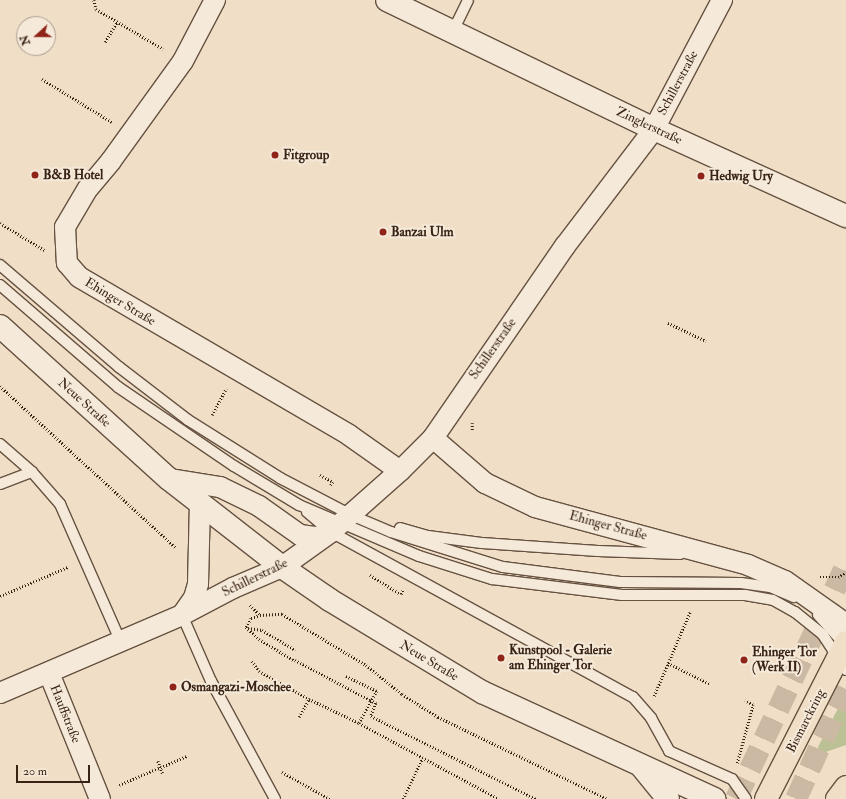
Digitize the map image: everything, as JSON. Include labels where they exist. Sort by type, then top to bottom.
[{"type":"main road","name":"Zinglerstraße","points":[[386,0],[654,129],[844,211]]},
{"type":"main road","name":"Neue Straße","points":[[0,326],[169,479],[282,567],[330,600],[482,692],[715,799]]},
{"type":"main road","name":"Bismarckring","points":[[766,799],[845,647]]},
{"type":"main road","points":[[639,763],[668,799]]},
{"type":"main road","points":[[837,799],[846,787]]},
{"type":"street","points":[[68,263],[65,227],[88,188],[131,134],[183,61],[215,0]]},
{"type":"street","name":"Schillerstraße","points":[[0,693],[182,615],[282,567],[341,524],[400,471],[433,438],[562,251],[654,129],[722,0]]},
{"type":"street","name":"Ehinger Straße","points":[[68,263],[84,281],[349,435],[400,471]]},
{"type":"street","name":"Ehinger Straße","points":[[433,438],[485,483],[535,507],[714,554],[754,567],[785,581],[845,647]]},
{"type":"street","points":[[169,479],[220,486],[259,506],[300,535],[317,537],[341,524]]},
{"type":"street","points":[[182,615],[194,598],[198,584],[200,504]]},
{"type":"street","name":"Hauffstraße","points":[[49,673],[99,797]]},
{"type":"lane","points":[[453,31],[468,0]]},
{"type":"lane","points":[[0,265],[118,367],[188,420],[280,478],[341,524],[632,697],[647,713],[669,751],[732,779],[746,799]]},
{"type":"lane","points":[[0,285],[118,387],[234,466],[299,506],[341,524],[419,556],[492,579],[622,595],[745,595],[773,600],[795,612],[823,635],[845,647]]},
{"type":"lane","points":[[0,444],[32,472],[60,504],[121,642]]},
{"type":"lane","points":[[0,484],[32,472]]},
{"type":"lane","points":[[341,524],[482,543],[598,551],[714,554]]},
{"type":"lane","points":[[341,524],[391,532],[491,565],[620,582],[741,583],[778,589],[802,598]]},
{"type":"lane","points":[[778,589],[802,598]]},
{"type":"lane","points":[[182,615],[211,681],[275,799]]},
{"type":"path","points":[[94,0],[96,9],[183,61]]},
{"type":"path","points":[[106,42],[118,22]]},
{"type":"path","points":[[42,79],[131,134]]},
{"type":"path","points":[[0,223],[68,263]]},
{"type":"path","points":[[668,323],[706,341]]},
{"type":"path","points":[[0,386],[168,544],[179,551]]},
{"type":"path","points":[[211,416],[221,398]]},
{"type":"path","points":[[0,596],[84,560]]},
{"type":"path","points":[[368,575],[392,590]]},
{"type":"path","points":[[647,713],[696,596]]},
{"type":"path","points":[[246,627],[251,618],[260,614],[282,614],[366,665],[402,694],[438,717],[608,799]]},
{"type":"path","points":[[246,627],[262,630],[295,650]]},
{"type":"path","points":[[246,627],[258,639],[298,663],[295,660],[376,703],[371,716],[536,799]]},
{"type":"path","points":[[252,662],[259,672],[309,699],[359,723],[422,759],[499,799]]},
{"type":"path","points":[[668,663],[710,684]]},
{"type":"path","points":[[346,676],[376,691],[359,723]]},
{"type":"path","points":[[299,717],[309,699]]},
{"type":"path","points":[[732,779],[753,705],[745,701]]},
{"type":"path","points":[[99,797],[187,756]]},
{"type":"path","points":[[253,759],[330,799]]},
{"type":"path","points":[[403,799],[422,759]]},
{"type":"path","points":[[158,761],[163,774]]},
{"type":"green space","points":[[846,693],[846,745],[820,754],[818,747]]},
{"type":"tunnel","points":[[736,799],[846,565]]},
{"type":"tunnel","points":[[796,799],[846,689]]},
{"type":"place","name":"Fitgroup","points":[[275,155]]},
{"type":"place","name":"B&B Hotel","points":[[35,175]]},
{"type":"place","name":"Hedwig Ury","points":[[701,176]]},
{"type":"place","name":"Banzai Ulm","points":[[383,232]]},
{"type":"place","name":"Kunstpool - Galerie am Ehinger Tor","points":[[501,658]]},
{"type":"place","name":"Ehinger Tor (Werk II)","points":[[744,660]]},
{"type":"place","name":"Osmangazi-Moschee","points":[[173,687]]}]
